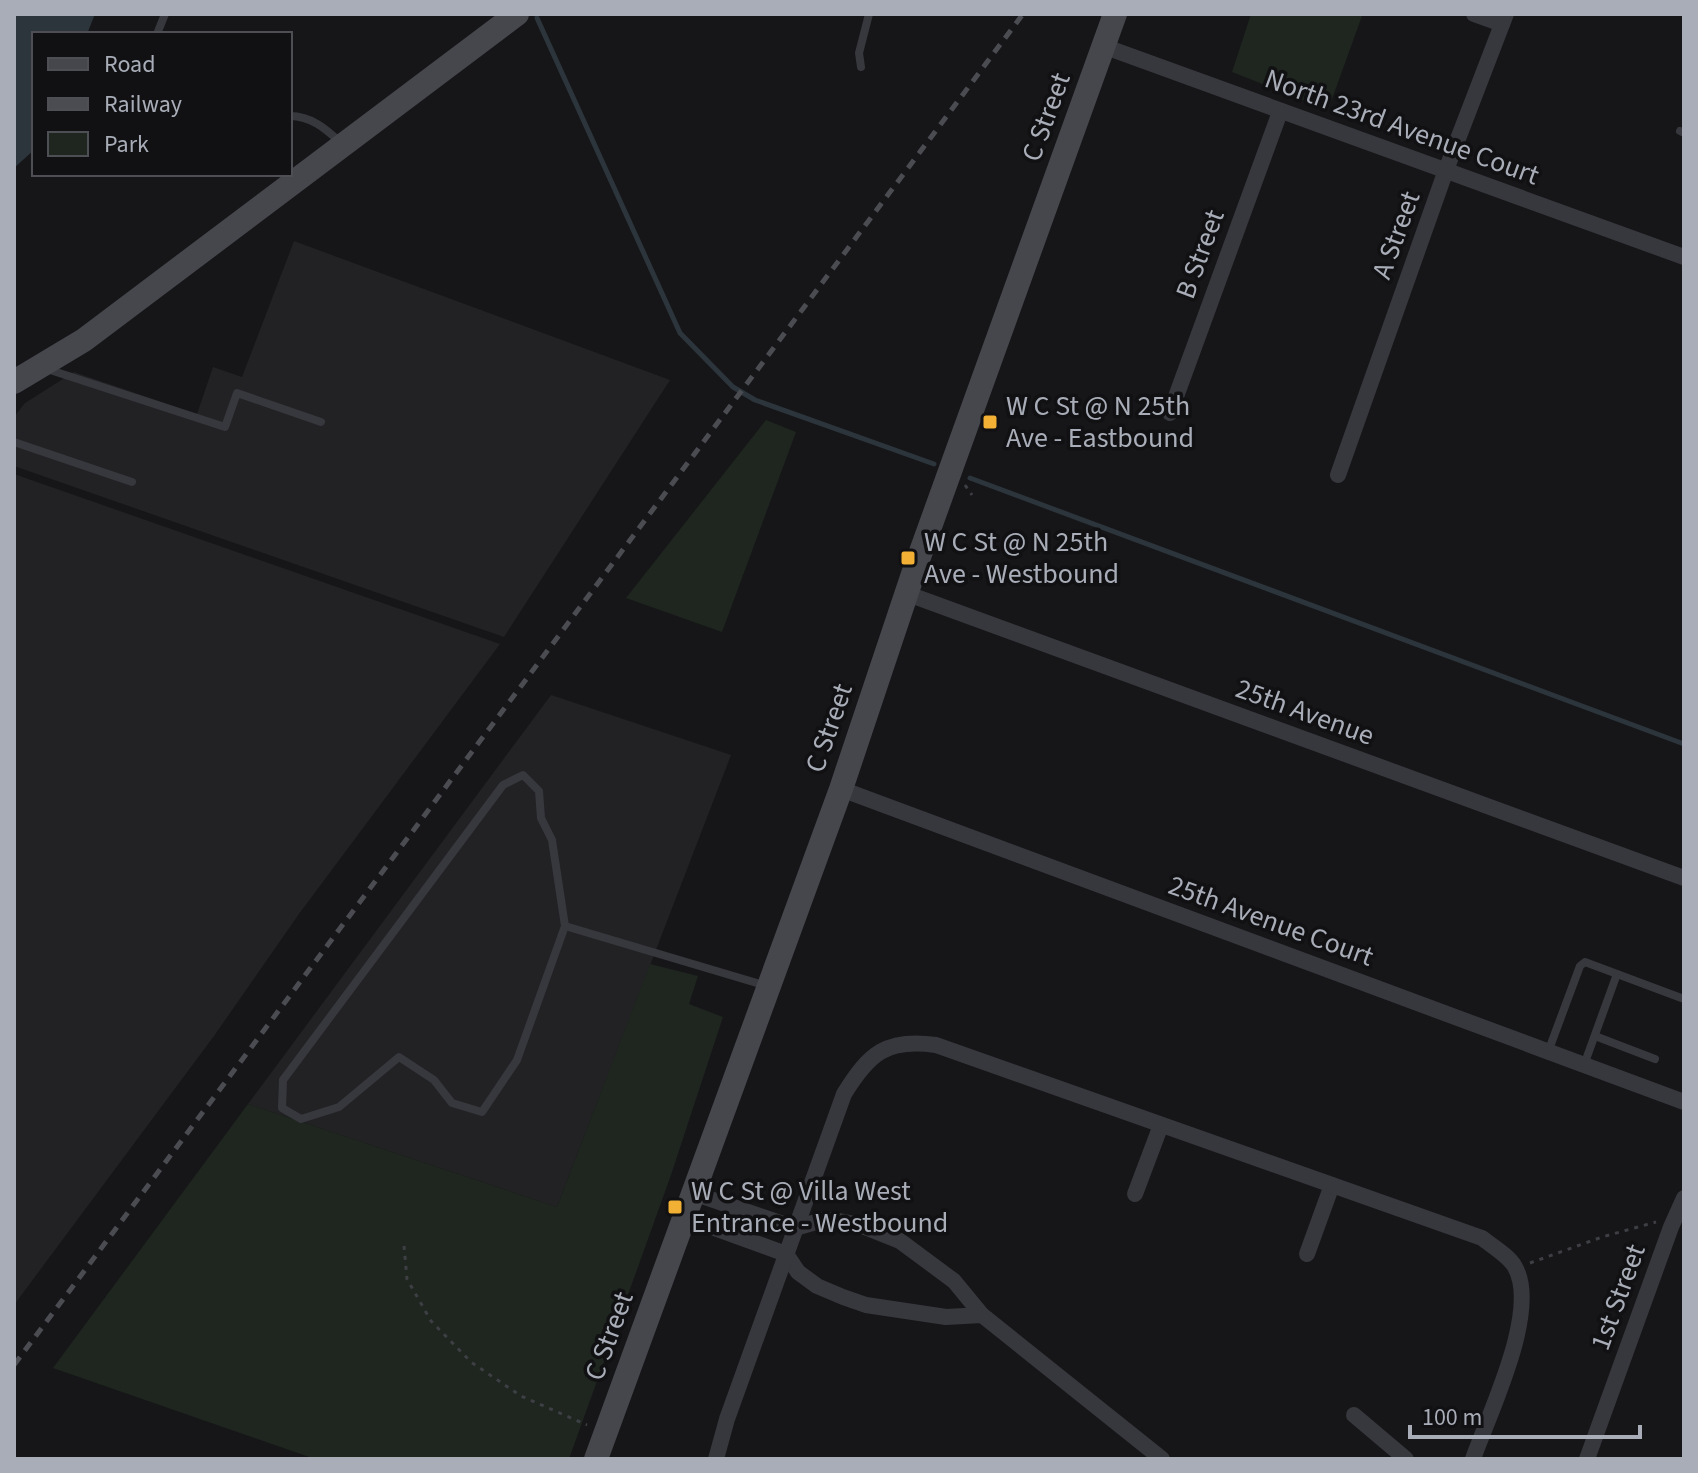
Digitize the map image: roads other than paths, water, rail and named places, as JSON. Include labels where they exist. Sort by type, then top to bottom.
[{"type":"street","points":[[22,374],[84,340],[517,14]]},
{"type":"street","name":"C Street","points":[[596,1459],[841,789],[1115,14]]},
{"type":"street","points":[[1474,14],[1504,19]]},
{"type":"street","name":"A Street","points":[[1338,475],[1446,170],[1504,19]]},
{"type":"street","name":"North 23rd Avenue Court","points":[[1103,46],[1684,257]]},
{"type":"street","name":"B Street","points":[[1170,413],[1280,112]]},
{"type":"street","name":"25th Avenue","points":[[908,594],[1684,878]]},
{"type":"street","name":"25th Avenue Court","points":[[841,789],[1684,1102]]},
{"type":"street","points":[[716,1459],[727,1419],[844,1094],[872,1057],[895,1044],[915,1042],[936,1045],[1482,1238],[1516,1269],[1522,1286],[1523,1315],[1473,1459]]},
{"type":"street","points":[[1135,1194],[1161,1125]]},
{"type":"street","points":[[1307,1254],[1332,1185]]},
{"type":"street","points":[[693,1193],[795,1228],[834,1220],[860,1225],[900,1241],[954,1281],[982,1315],[1162,1459]]},
{"type":"street","name":"1st Street","points":[[1587,1459],[1684,1198]]},
{"type":"street","points":[[684,1217],[786,1254],[798,1272],[817,1286],[866,1305],[946,1317],[982,1315]]},
{"type":"street","points":[[1354,1415],[1406,1459]]},
{"type":"lane","points":[[861,67],[859,53],[869,14]]},
{"type":"lane","points":[[292,117],[322,125],[344,145]]},
{"type":"lane","points":[[22,374],[225,427],[237,393],[321,422]]},
{"type":"lane","points":[[14,442],[132,482]]},
{"type":"lane","points":[[523,775],[539,791],[541,818],[552,840],[565,926],[517,1060],[482,1112],[452,1103],[434,1080],[399,1057],[339,1107],[301,1119],[282,1108],[283,1080],[318,1030],[503,785],[523,775]]},
{"type":"lane","points":[[565,926],[767,986]]},
{"type":"lane","points":[[1548,1052],[1580,966],[1585,962],[1684,999]]},
{"type":"lane","points":[[1584,1065],[1617,974]]},
{"type":"lane","points":[[1595,1036],[1655,1059]]},
{"type":"waterway","points":[[537,18],[680,333],[733,387],[755,400],[934,464]]},
{"type":"waterway","points":[[970,478],[1684,744]]},
{"type":"railway","points":[[14,1365],[1023,14]]},
{"type":"place","name":"W C St @ N 25th Ave - Eastbound","points":[[990,422]]},
{"type":"place","name":"W C St @ N 25th Ave - Westbound","points":[[908,558]]},
{"type":"place","name":"W C St @ Villa West Entrance - Westbound","points":[[675,1207]]}]
